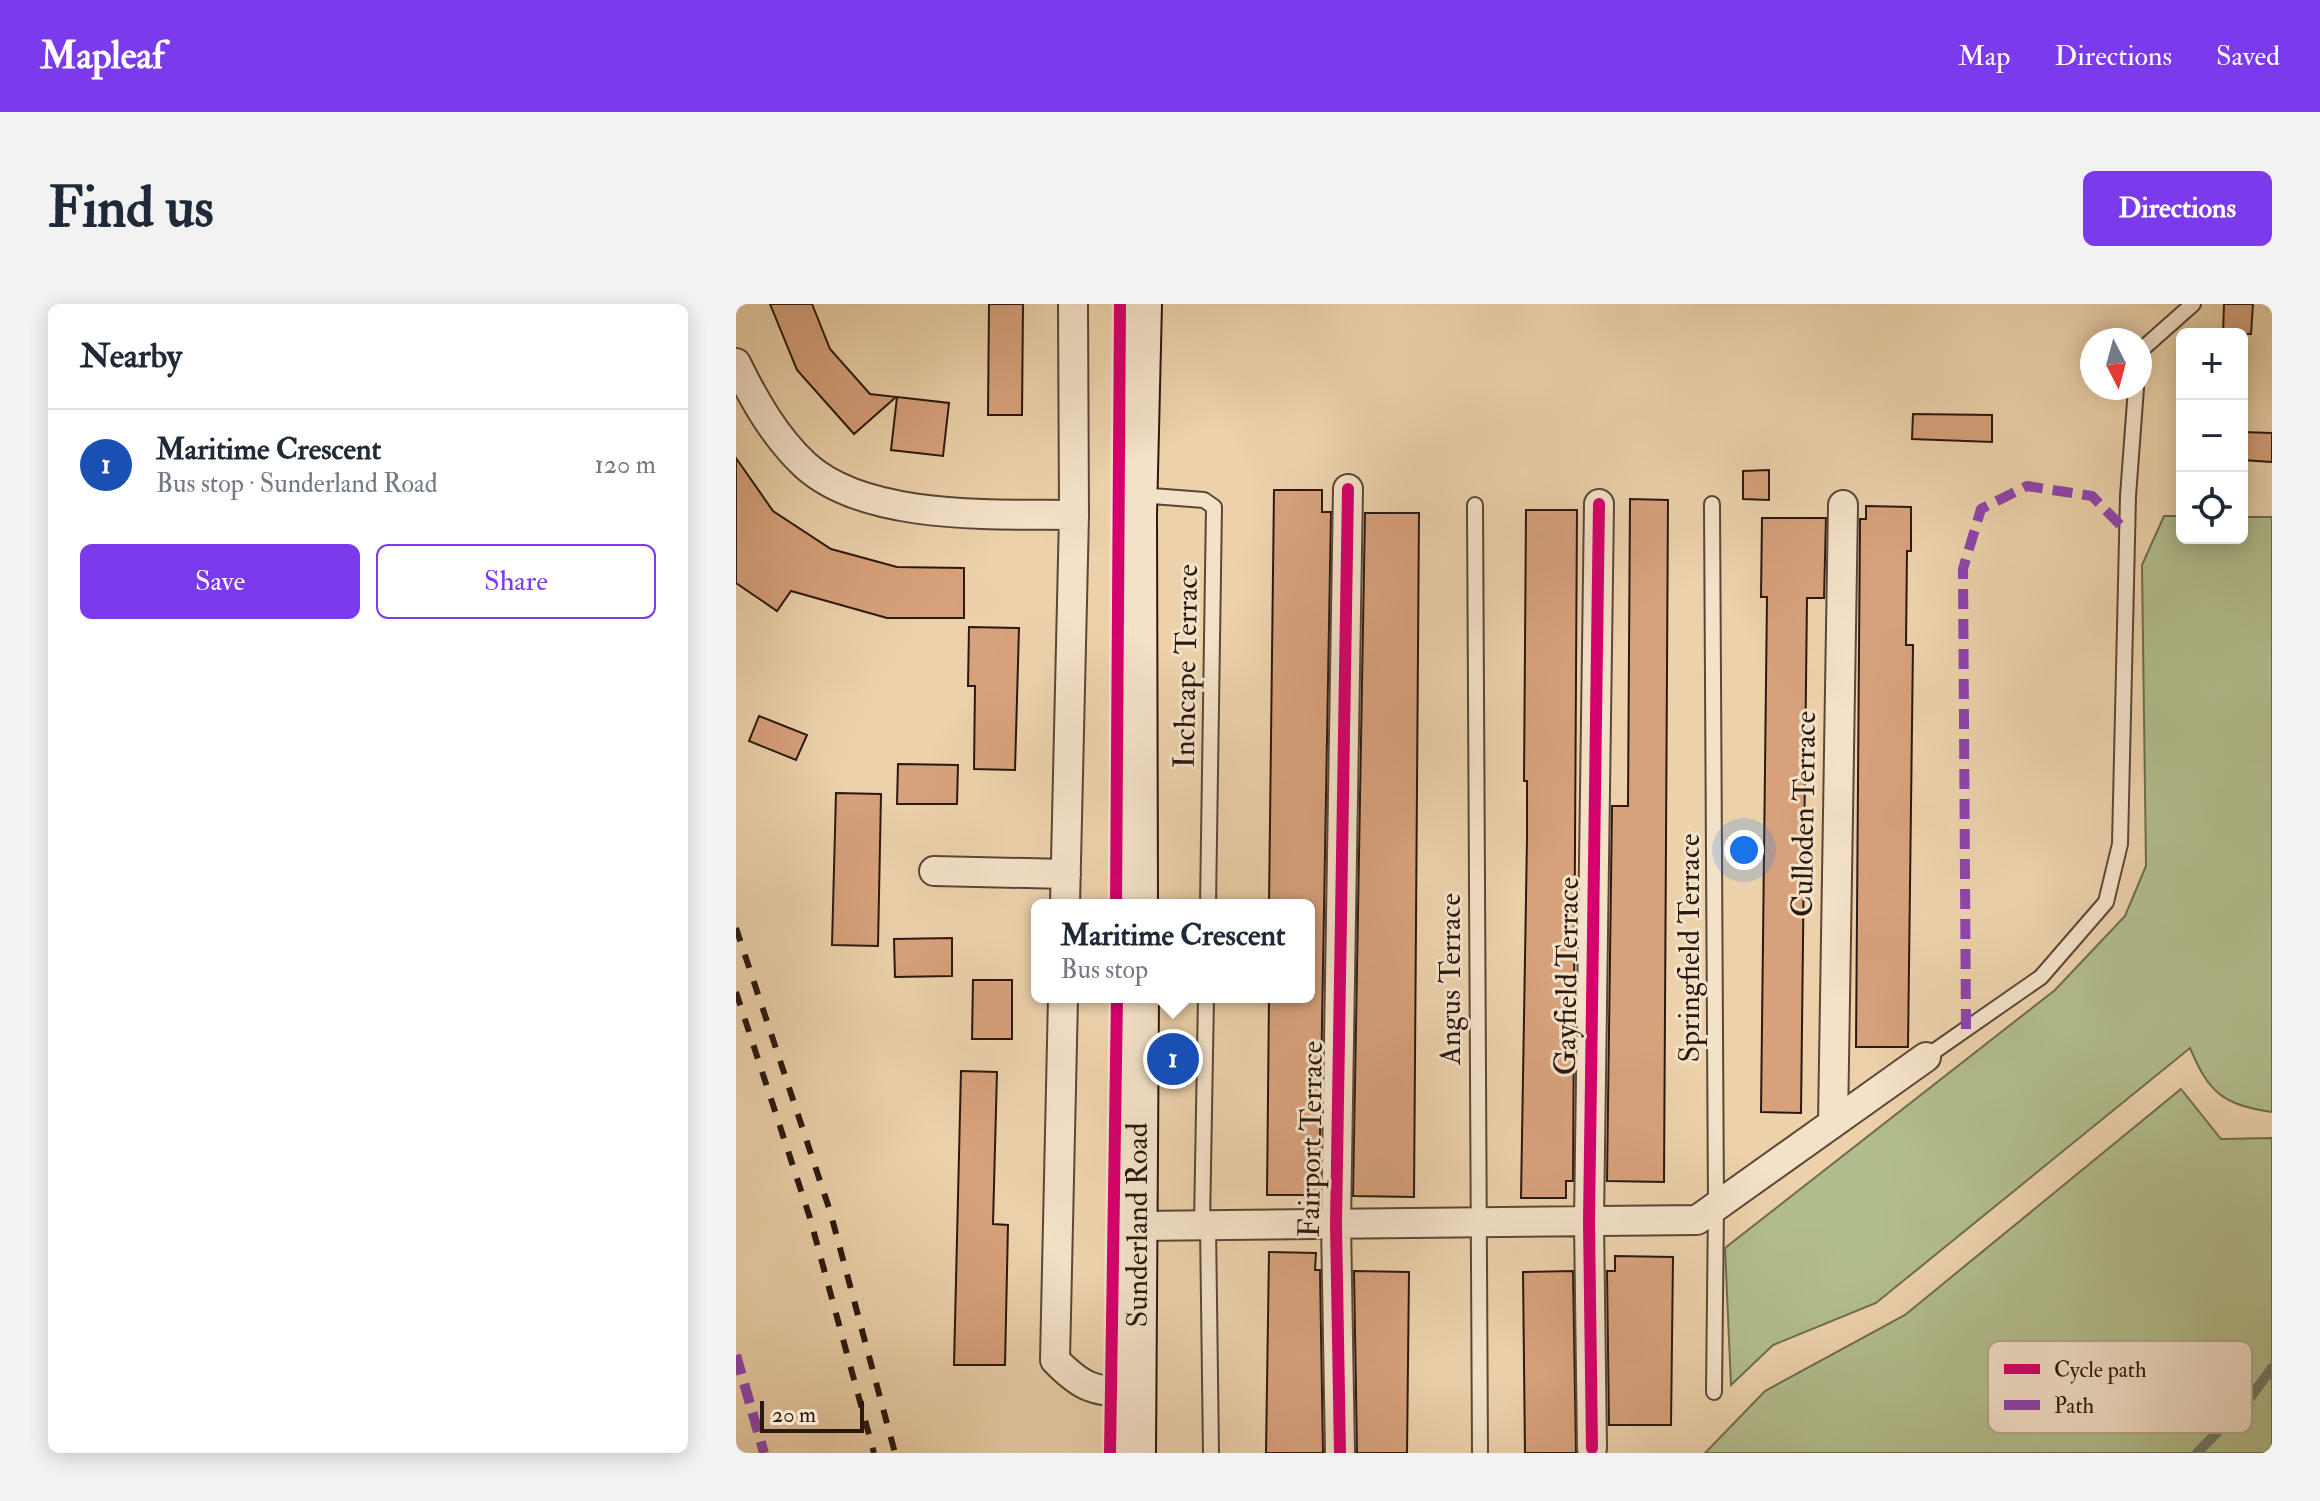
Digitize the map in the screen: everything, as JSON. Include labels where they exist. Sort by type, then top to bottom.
[{"type":"main road","points":[[1137,899],[1137,495],[1141,304]]},
{"type":"main road","name":"Sunderland Road","points":[[1135,1453],[1138,1003]]},
{"type":"street","points":[[1065,899],[1074,515],[1073,304]]},
{"type":"street","points":[[736,363],[758,408],[806,466],[854,494],[919,508],[1074,515]]},
{"type":"street","name":"Fairport Terrace","points":[[1340,1453],[1336,1224],[1348,489]]},
{"type":"street","name":"Gayfield Terrace","points":[[1592,1448],[1589,1221],[1599,504]]},
{"type":"street","name":"Culloden Terrace","points":[[1833,1123],[1843,505]]},
{"type":"street","points":[[934,871],[1066,874]]},
{"type":"street","points":[[1063,1003],[1055,1360],[1076,1382],[1091,1390],[1136,1394]]},
{"type":"street","points":[[1138,1226],[1697,1220],[1926,1057]]},
{"type":"lane","points":[[2152,340],[2193,304]]},
{"type":"lane","points":[[1926,1057],[2041,977],[2106,902],[2120,844],[2128,496],[2135,400]]},
{"type":"lane","name":"Inchcape Terrace","points":[[1137,495],[1204,500],[1214,507],[1208,899]]},
{"type":"lane","name":"Springfield Terrace","points":[[1712,504],[1716,1206],[1714,1392]]},
{"type":"lane","name":"Angus Terrace","points":[[1475,505],[1480,1453]]},
{"type":"lane","points":[[1206,1003],[1205,1225],[1211,1453]]},
{"type":"green space","points":[[2164,516],[2176,516],[2176,544],[2248,544],[2248,517],[2272,517],[2272,1112],[2241,1105],[2220,1094],[2204,1076],[2190,1048],[1876,1303],[1773,1345],[1731,1385],[1725,1248],[2055,990],[2125,916],[2146,866],[2142,565]]},
{"type":"green space","points":[[2181,1089],[2221,1139],[2272,1138],[2272,1453],[1705,1453],[1765,1391],[1905,1315]]},
{"type":"building","points":[[770,304],[812,304],[830,349],[870,394],[896,397],[854,434],[797,370]]},
{"type":"building","points":[[989,304],[1023,304],[1022,415],[988,415]]},
{"type":"building","points":[[2224,304],[2253,304],[2251,334],[2248,334],[2248,328],[2223,328]]},
{"type":"building","points":[[897,397],[949,403],[943,456],[891,450]]},
{"type":"building","points":[[1913,414],[1992,415],[1992,442],[1912,439]]},
{"type":"building","points":[[2248,432],[2272,433],[2272,462],[2248,460]]},
{"type":"building","points":[[736,458],[773,511],[831,549],[897,567],[964,568],[964,618],[887,618],[791,591],[777,611],[736,583]]},
{"type":"building","points":[[1769,470],[1769,500],[1743,499],[1743,471]]},
{"type":"building","points":[[1274,490],[1322,490],[1322,512],[1331,512],[1319,1195],[1267,1195],[1269,1003],[1315,1003],[1315,899],[1269,899]]},
{"type":"building","points":[[1630,499],[1668,500],[1664,1182],[1607,1181],[1612,806],[1628,806]]},
{"type":"building","points":[[1866,506],[1911,507],[1911,551],[1907,551],[1906,645],[1913,645],[1908,1047],[1856,1047],[1860,519],[1866,519]]},
{"type":"building","points":[[1526,510],[1577,510],[1573,1181],[1566,1181],[1566,1198],[1521,1198],[1527,838],[1527,781],[1524,781]]},
{"type":"building","points":[[1365,513],[1419,513],[1414,1197],[1353,1196]]},
{"type":"building","points":[[1762,518],[1826,518],[1824,598],[1807,598],[1801,1113],[1761,1112],[1767,597],[1761,597]]},
{"type":"building","points":[[969,627],[1019,628],[1015,770],[974,769],[975,686],[968,686]]},
{"type":"building","points":[[759,716],[807,735],[796,760],[749,741]]},
{"type":"building","points":[[898,764],[958,765],[957,804],[897,804]]},
{"type":"building","points":[[836,793],[881,794],[878,946],[832,945]]},
{"type":"building","points":[[952,938],[952,976],[895,977],[894,939]]},
{"type":"building","points":[[973,980],[1012,980],[1012,1039],[972,1039]]},
{"type":"building","points":[[961,1071],[997,1072],[993,1224],[1008,1225],[1005,1365],[954,1365]]},
{"type":"building","points":[[1269,1252],[1316,1253],[1315,1270],[1320,1270],[1323,1453],[1266,1453]]},
{"type":"building","points":[[1615,1256],[1673,1257],[1671,1425],[1609,1425],[1607,1271],[1615,1271]]},
{"type":"building","points":[[1354,1271],[1409,1272],[1407,1453],[1357,1453]]},
{"type":"building","points":[[1573,1271],[1576,1453],[1525,1453],[1523,1272]]},
{"type":"waterway","points":[[2252,1395],[2272,1368]]},
{"type":"waterway","points":[[2197,1453],[2217,1433]]},
{"type":"railway","points":[[736,928],[830,1211],[895,1453]]},
{"type":"railway","points":[[736,992],[810,1218],[874,1453]]},
{"type":"marked path","points":[[1966,1029],[1963,569],[1981,509],[2027,486],[2092,496],[2127,532]]},
{"type":"marked path","points":[[736,1355],[764,1453]]},
{"type":"cycle path","points":[[1116,899],[1120,304]]},
{"type":"cycle path","points":[[1340,1453],[1336,1224],[1348,489]]},
{"type":"cycle path","points":[[1592,1448],[1589,1221],[1599,504]]},
{"type":"cycle path","points":[[1110,1453],[1117,1003]]},
{"type":"place","name":"Maritime Crescent","points":[[1173,1059]]}]
